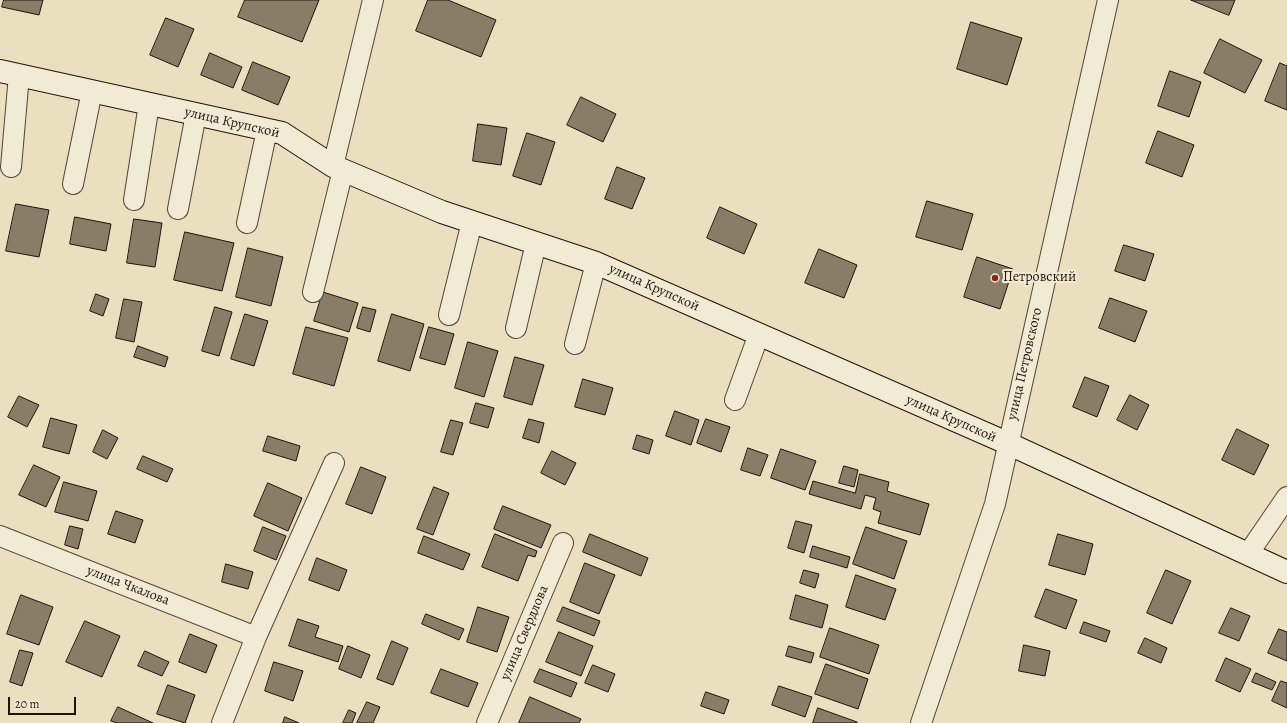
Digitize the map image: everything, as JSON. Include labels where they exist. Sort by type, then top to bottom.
[{"type":"main road","name":"улица Крупской","points":[[10,73],[282,133],[338,168],[442,212],[596,263],[1008,444],[1287,572]]},
{"type":"street","points":[[312,292],[373,0]]},
{"type":"street","name":"улица Петровского","points":[[921,723],[995,504],[1108,0]]},
{"type":"street","points":[[10,73],[11,167]]},
{"type":"street","points":[[73,184],[92,92]]},
{"type":"street","points":[[134,200],[149,104]]},
{"type":"street","points":[[178,209],[196,114]]},
{"type":"street","points":[[247,223],[267,130]]},
{"type":"street","points":[[449,315],[472,222]]},
{"type":"street","points":[[516,328],[536,243]]},
{"type":"street","points":[[575,344],[596,263]]},
{"type":"street","points":[[735,400],[759,334]]},
{"type":"street","points":[[222,723],[256,637],[334,463]]},
{"type":"street","points":[[1248,554],[1287,497]]},
{"type":"street","name":"улица Чкалова","points":[[0,536],[256,637]]},
{"type":"street","name":"улица Свердлова","points":[[487,723],[563,543]]},
{"type":"building","points":[[4,0],[43,0],[39,15],[2,7]]},
{"type":"building","points":[[245,0],[319,0],[302,42],[238,17]]},
{"type":"building","points":[[428,0],[448,0],[496,20],[481,57],[416,31]]},
{"type":"building","points":[[1191,0],[1235,0],[1229,15]]},
{"type":"building","points":[[166,18],[194,29],[178,67],[150,55]]},
{"type":"building","points":[[971,22],[1022,38],[1007,85],[957,69]]},
{"type":"building","points":[[1220,39],[1262,60],[1245,93],[1204,73]]},
{"type":"building","points":[[210,53],[242,67],[233,88],[201,75]]},
{"type":"building","points":[[253,62],[290,77],[278,105],[242,90]]},
{"type":"building","points":[[1280,63],[1287,66],[1287,110],[1265,101]]},
{"type":"building","points":[[1170,71],[1201,82],[1189,117],[1158,106]]},
{"type":"building","points":[[581,97],[616,114],[603,142],[567,125]]},
{"type":"building","points":[[478,124],[507,128],[501,165],[473,161]]},
{"type":"building","points":[[1158,131],[1194,145],[1182,177],[1146,163]]},
{"type":"building","points":[[527,133],[555,142],[541,185],[513,176]]},
{"type":"building","points":[[617,167],[645,178],[632,209],[605,199]]},
{"type":"building","points":[[927,201],[973,214],[962,250],[916,237]]},
{"type":"building","points":[[16,204],[49,210],[39,257],[6,251]]},
{"type":"building","points":[[720,207],[757,224],[744,254],[707,238]]},
{"type":"building","points":[[75,217],[111,224],[106,251],[70,244]]},
{"type":"building","points":[[134,219],[162,223],[155,267],[127,263]]},
{"type":"building","points":[[185,232],[234,243],[222,291],[174,280]]},
{"type":"building","points":[[1124,245],[1154,254],[1145,281],[1115,271]]},
{"type":"building","points":[[248,248],[283,257],[271,306],[236,297]]},
{"type":"building","points":[[819,249],[857,265],[844,298],[805,283]]},
{"type":"building","points":[[977,257],[1013,269],[1000,309],[964,297]]},
{"type":"building","points":[[323,292],[358,303],[349,332],[314,321]]},
{"type":"building","points":[[96,294],[109,299],[103,316],[90,311]]},
{"type":"building","points":[[1110,298],[1147,311],[1135,342],[1099,328]]},
{"type":"building","points":[[124,299],[142,302],[134,342],[116,338]]},
{"type":"building","points":[[215,307],[232,312],[219,356],[202,351]]},
{"type":"building","points":[[363,307],[376,310],[370,332],[357,328]]},
{"type":"building","points":[[245,314],[268,321],[254,366],[231,359]]},
{"type":"building","points":[[392,314],[424,324],[410,371],[378,361]]},
{"type":"building","points":[[306,327],[348,338],[334,386],[293,374]]},
{"type":"building","points":[[429,327],[454,334],[445,365],[420,358]]},
{"type":"building","points":[[468,342],[498,351],[484,397],[455,388]]},
{"type":"building","points":[[138,346],[168,357],[165,367],[134,357]]},
{"type":"building","points":[[515,357],[544,365],[532,405],[504,397]]},
{"type":"building","points":[[1085,377],[1109,386],[1097,417],[1073,407]]},
{"type":"building","points":[[583,379],[613,388],[605,415],[575,407]]},
{"type":"building","points":[[1130,395],[1149,405],[1137,430],[1117,420]]},
{"type":"building","points":[[19,396],[39,405],[27,427],[8,417]]},
{"type":"building","points":[[476,403],[494,408],[488,428],[470,423]]},
{"type":"building","points":[[675,411],[699,420],[691,445],[666,436]]},
{"type":"building","points":[[51,418],[77,425],[69,454],[43,447]]},
{"type":"building","points":[[529,419],[544,423],[539,443],[523,438]]},
{"type":"building","points":[[706,419],[730,427],[721,452],[697,443]]},
{"type":"building","points":[[451,420],[463,423],[453,455],[441,452]]},
{"type":"building","points":[[1237,429],[1269,445],[1254,475],[1222,460]]},
{"type":"building","points":[[103,430],[118,438],[107,459],[93,452]]},
{"type":"building","points":[[637,435],[653,440],[649,454],[633,449]]},
{"type":"building","points":[[268,436],[300,446],[296,461],[263,451]]},
{"type":"building","points":[[748,448],[768,455],[760,476],[741,470]]},
{"type":"building","points":[[781,449],[816,461],[805,490],[771,478]]},
{"type":"building","points":[[552,451],[576,463],[565,485],[541,473]]},
{"type":"building","points":[[143,456],[173,469],[167,482],[137,469]]},
{"type":"building","points":[[34,465],[60,477],[46,507],[19,495]]},
{"type":"building","points":[[844,466],[858,470],[854,487],[839,483]]},
{"type":"building","points":[[361,467],[386,477],[372,514],[346,504]]},
{"type":"building","points":[[860,474],[889,482],[887,491],[929,504],[920,535],[878,523],[881,512],[873,509],[876,498],[865,495],[861,509],[809,494],[813,481],[855,493]]},
{"type":"building","points":[[64,482],[97,491],[88,521],[55,512]]},
{"type":"building","points":[[268,483],[302,498],[288,531],[254,516]]},
{"type":"building","points":[[434,487],[449,493],[433,535],[417,529]]},
{"type":"building","points":[[503,506],[551,525],[541,548],[494,529]]},
{"type":"building","points":[[116,511],[143,520],[135,543],[108,534]]},
{"type":"building","points":[[796,521],[812,525],[804,553],[788,548]]},
{"type":"building","points":[[70,526],[83,529],[78,549],[65,545]]},
{"type":"building","points":[[263,527],[286,536],[276,560],[254,551]]},
{"type":"building","points":[[866,527],[907,541],[894,579],[853,564]]},
{"type":"building","points":[[495,534],[537,551],[535,557],[528,555],[518,581],[482,567]]},
{"type":"building","points":[[590,534],[648,558],[641,576],[583,552]]},
{"type":"building","points":[[1058,534],[1093,544],[1085,575],[1049,565]]},
{"type":"building","points":[[424,536],[470,554],[463,570],[418,553]]},
{"type":"building","points":[[813,546],[850,557],[847,568],[810,557]]},
{"type":"building","points":[[317,558],[347,570],[339,591],[309,580]]},
{"type":"building","points":[[585,563],[615,575],[599,614],[570,602]]},
{"type":"building","points":[[226,564],[253,572],[248,589],[222,582]]},
{"type":"building","points":[[804,570],[819,574],[815,588],[800,583]]},
{"type":"building","points":[[1166,570],[1191,581],[1172,624],[1147,613]]},
{"type":"building","points":[[856,575],[896,589],[885,620],[846,607]]},
{"type":"building","points":[[1046,589],[1077,600],[1066,629],[1035,617]]},
{"type":"building","points":[[21,595],[53,607],[39,645],[7,634]]},
{"type":"building","points":[[796,595],[828,605],[822,628],[790,619]]},
{"type":"building","points":[[478,607],[509,617],[497,652],[467,642]]},
{"type":"building","points":[[563,607],[600,621],[594,636],[557,621]]},
{"type":"building","points":[[1231,608],[1250,616],[1239,641],[1219,633]]},
{"type":"building","points":[[426,614],[464,629],[459,640],[422,624]]},
{"type":"building","points":[[298,619],[319,626],[315,637],[343,646],[338,662],[289,646]]},
{"type":"building","points":[[85,621],[120,636],[102,677],[66,662]]},
{"type":"building","points":[[1084,622],[1110,631],[1106,642],[1080,633]]},
{"type":"building","points":[[830,628],[879,645],[869,674],[820,657]]},
{"type":"building","points":[[1279,629],[1287,632],[1287,661],[1268,653]]},
{"type":"building","points":[[559,632],[593,646],[581,676],[546,662]]},
{"type":"building","points":[[190,634],[217,645],[206,673],[179,662]]},
{"type":"building","points":[[1145,638],[1167,648],[1161,663],[1138,653]]},
{"type":"building","points":[[392,641],[408,648],[393,685],[377,679]]},
{"type":"building","points":[[1024,645],[1050,651],[1045,676],[1019,671]]},
{"type":"building","points":[[348,646],[370,655],[361,678],[339,669]]},
{"type":"building","points":[[789,646],[814,653],[811,663],[786,656]]},
{"type":"building","points":[[20,650],[33,653],[22,686],[10,682]]},
{"type":"building","points":[[145,651],[169,662],[162,676],[138,666]]},
{"type":"building","points":[[1226,658],[1251,669],[1240,692],[1216,681]]},
{"type":"building","points":[[274,662],[303,671],[293,701],[265,691]]},
{"type":"building","points":[[826,664],[868,679],[858,709],[815,694]]},
{"type":"building","points":[[593,665],[615,674],[608,692],[585,683]]},
{"type":"building","points":[[441,669],[478,683],[468,707],[431,693]]},
{"type":"building","points":[[540,669],[577,683],[571,697],[534,682]]},
{"type":"building","points":[[1256,673],[1276,682],[1272,690],[1252,682]]},
{"type":"building","points":[[1281,681],[1287,683],[1287,708],[1272,701]]},
{"type":"building","points":[[168,685],[195,695],[185,723],[157,714]]},
{"type":"building","points":[[779,686],[812,697],[805,717],[772,705]]},
{"type":"building","points":[[706,692],[729,700],[724,714],[701,706]]},
{"type":"building","points":[[530,697],[581,719],[579,723],[519,723]]},
{"type":"building","points":[[367,702],[380,707],[373,723],[357,723]]},
{"type":"building","points":[[118,707],[153,723],[117,723],[111,721]]},
{"type":"building","points":[[818,708],[857,722],[857,723],[813,723]]},
{"type":"building","points":[[349,710],[356,713],[352,723],[343,723]]},
{"type":"building","points":[[285,717],[299,723],[283,723]]},
{"type":"place","name":"Петровский","points":[[995,278]]}]
